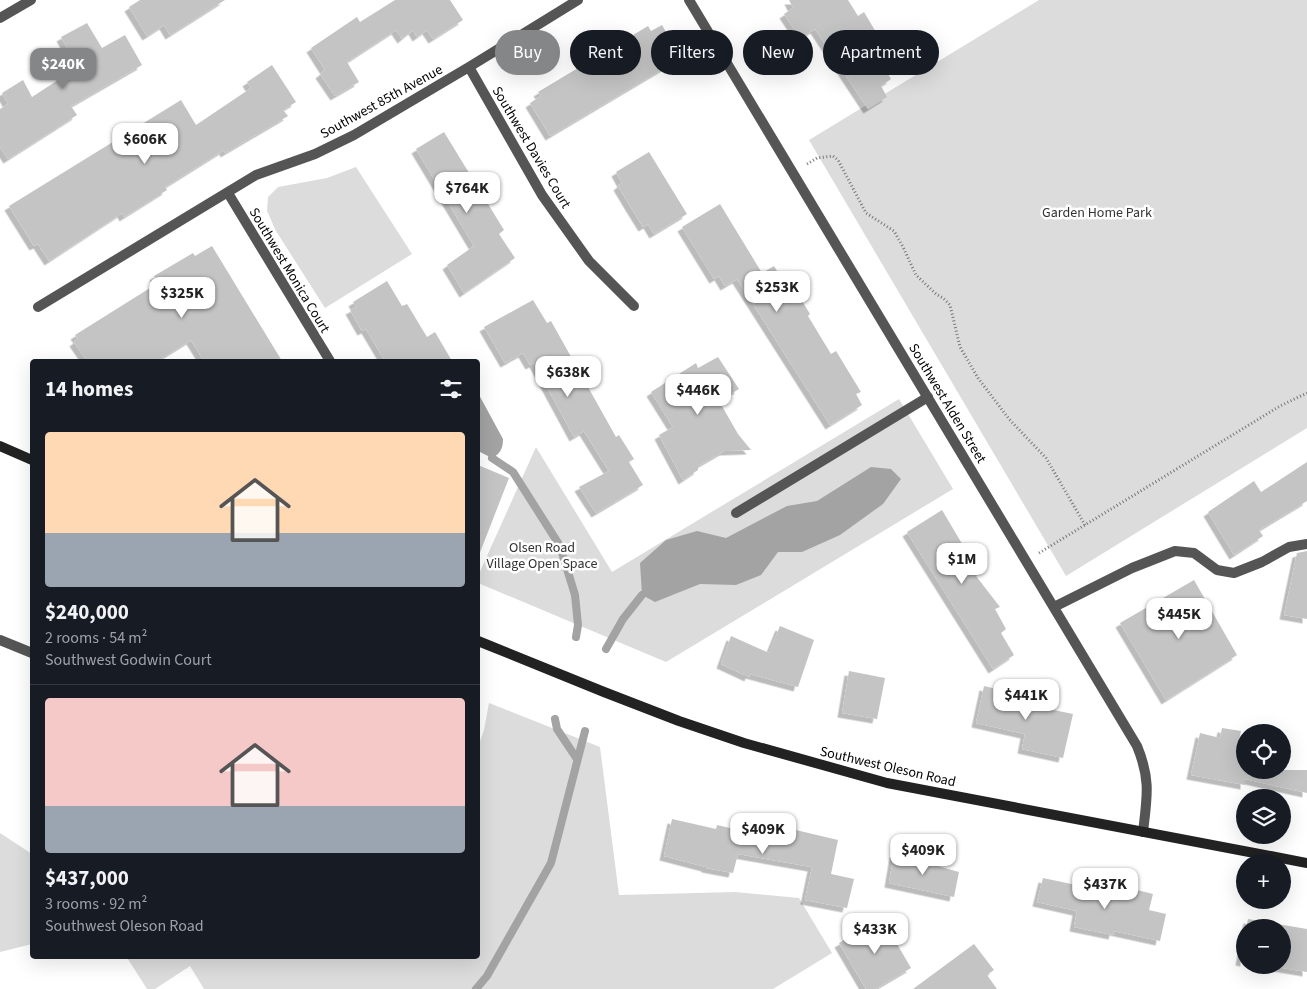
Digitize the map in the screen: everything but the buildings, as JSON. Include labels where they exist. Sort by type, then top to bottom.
[{"type":"main road","points":[[0,446],[30,459]]},
{"type":"main road","name":"Southwest Oleson Road","points":[[480,642],[612,696],[679,721],[753,745],[887,783],[1307,863]]},
{"type":"street","points":[[0,18],[31,0]]},
{"type":"street","name":"Southwest 85th Avenue","points":[[38,307],[256,175],[315,154],[354,135],[470,67],[578,0]]},
{"type":"street","name":"Southwest Alden Street","points":[[689,0],[1137,746],[1146,766],[1148,788],[1144,832]]},
{"type":"street","name":"Southwest Davies Court","points":[[470,67],[542,194],[590,261],[634,306]]},
{"type":"street","name":"Southwest Monica Court","points":[[228,192],[329,359]]},
{"type":"street","points":[[736,513],[928,397]]},
{"type":"street","points":[[1054,607],[1132,568],[1175,551],[1194,553],[1217,570],[1234,573],[1262,562],[1289,546],[1307,544]]},
{"type":"street","points":[[0,640],[30,652]]},
{"type":"path","points":[[793,172],[817,158],[833,156],[838,160],[866,213],[894,231],[916,275],[950,305],[960,346],[978,378],[1009,419],[1046,458],[1085,525]]},
{"type":"path","points":[[1026,561],[1280,406],[1307,393]]},
{"type":"green space","name":"Garden Home Park","points":[[1039,0],[1307,0],[1307,428],[1066,576],[809,140],[916,75],[939,75],[939,61]]},
{"type":"green space","points":[[356,167],[412,254],[325,308],[276,231],[267,211],[268,197],[278,187],[327,178]]},
{"type":"green space","name":"Olsen Road Village Open Space","points":[[899,399],[953,489],[666,662],[480,584],[480,572],[536,447],[612,572]]},
{"type":"green space","points":[[489,703],[600,747],[619,895],[735,892],[799,898],[832,953],[773,989],[204,989],[190,966],[155,989],[147,989],[128,959],[480,959],[480,741]]},
{"type":"green space","points":[[0,833],[30,853],[30,944],[0,952]]},
{"type":"shaded area","points":[[480,397],[503,439],[500,451],[492,458],[480,452]]},
{"type":"shaded area","points":[[871,467],[891,469],[901,479],[883,504],[840,535],[802,552],[778,552],[761,575],[736,585],[700,584],[655,602],[642,595],[640,563],[666,540],[697,531],[726,538],[787,506],[817,501]]},
{"type":"waterway","points":[[492,458],[513,472],[560,546],[575,595],[578,625],[576,637]]},
{"type":"waterway","points":[[606,649],[623,619],[642,595]]},
{"type":"waterway","points":[[555,719],[557,729],[577,759]]},
{"type":"waterway","points":[[476,989],[487,976],[551,863],[585,731]]}]
